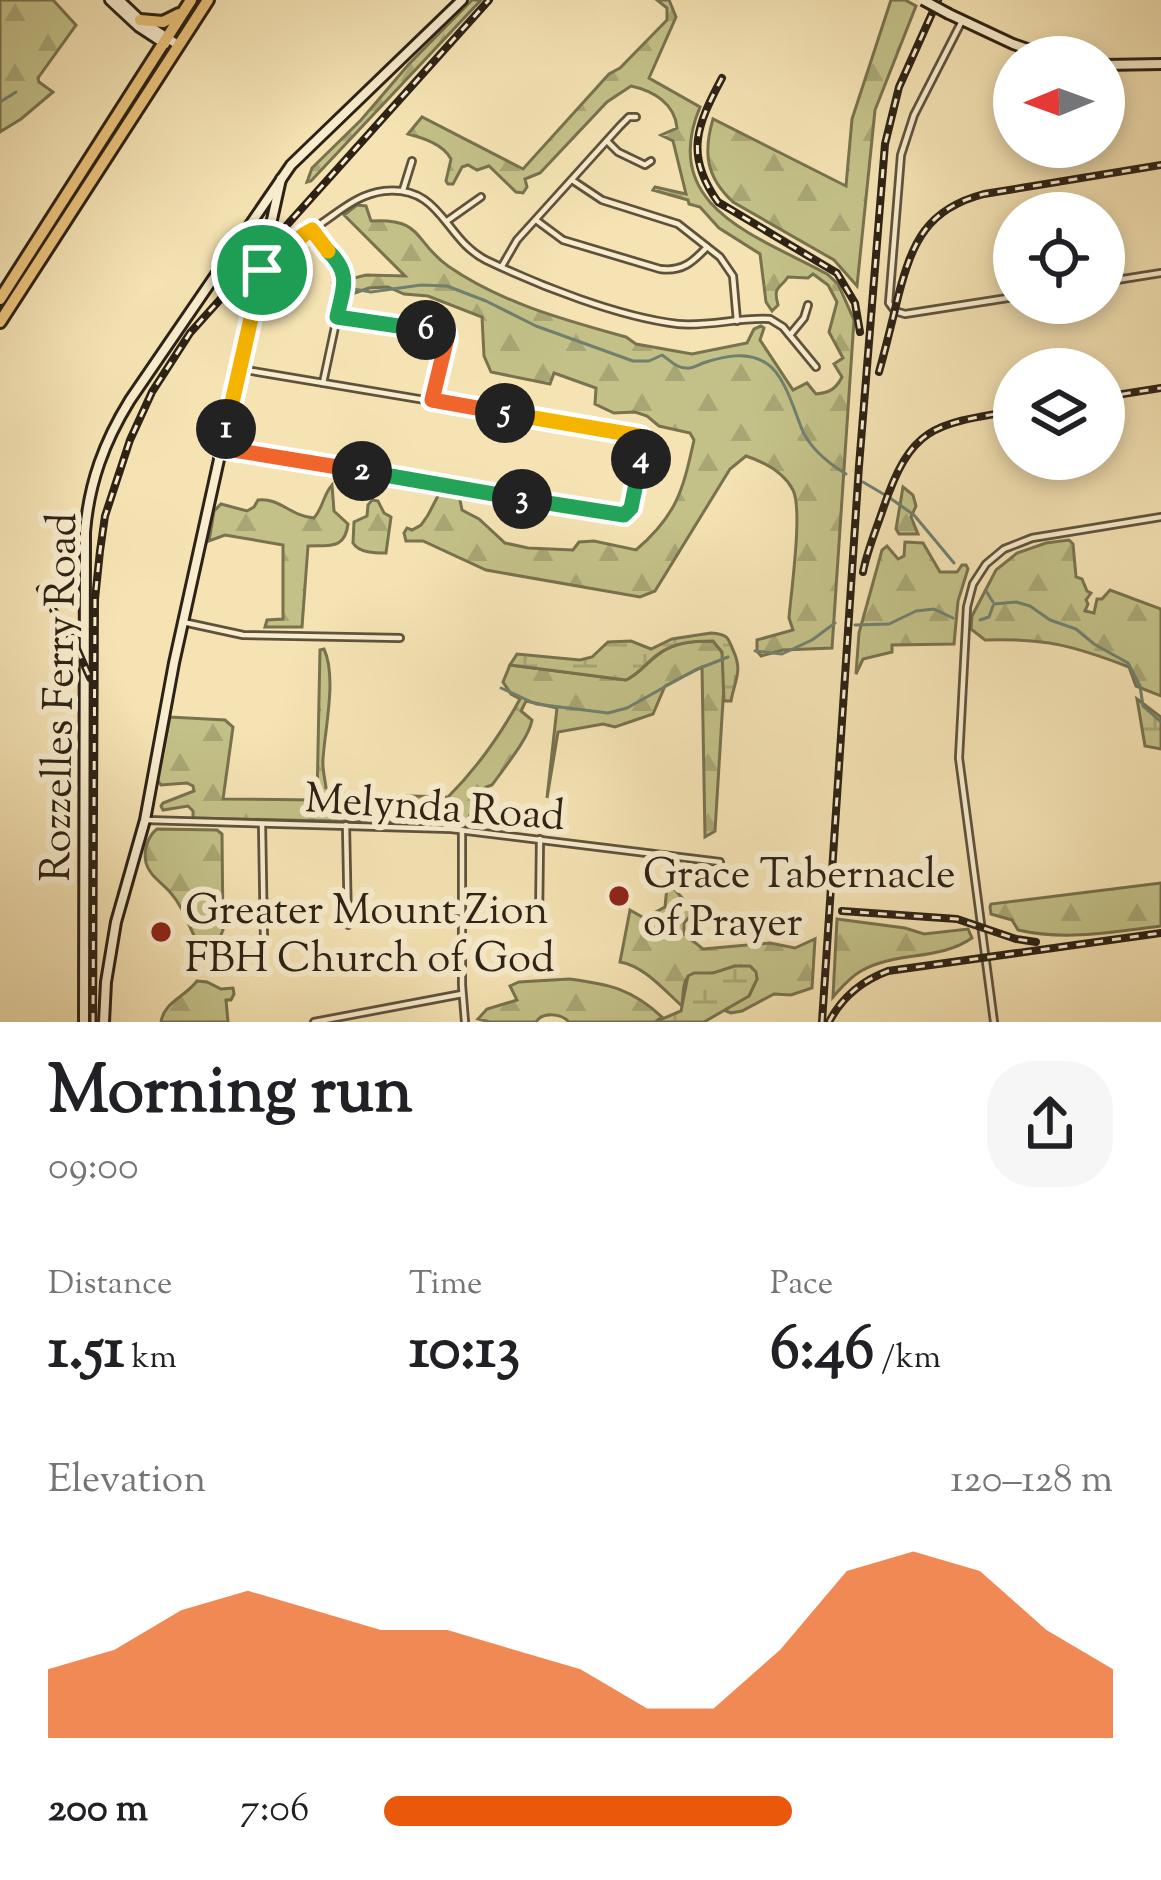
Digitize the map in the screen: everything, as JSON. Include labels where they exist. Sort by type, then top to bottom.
[{"type":"highway","points":[[0,322],[208,0]]},
{"type":"highway","points":[[140,20],[168,21],[189,4]]},
{"type":"highway","points":[[0,299],[189,4]]},
{"type":"street","points":[[114,0],[165,40]]},
{"type":"street","points":[[114,0],[125,16],[177,48]]},
{"type":"street","name":"Rozzelles Ferry Road","points":[[84,1022],[85,532],[91,484],[108,438],[282,176],[462,0]]},
{"type":"street","points":[[923,0],[995,36]]},
{"type":"street","points":[[962,21],[910,123],[901,155],[889,299],[895,311],[905,314],[993,300]]},
{"type":"street","points":[[1125,65],[1161,64]]},
{"type":"street","points":[[502,266],[518,240],[607,141],[629,117],[636,117]]},
{"type":"street","points":[[607,141],[630,159],[651,161]]},
{"type":"street","points":[[403,191],[412,161]]},
{"type":"street","points":[[104,1022],[116,922],[145,820],[183,622],[282,176]]},
{"type":"street","points":[[572,180],[602,200],[678,224],[720,257],[733,276],[737,321]]},
{"type":"street","points":[[262,270],[300,236],[364,195],[403,191],[428,202],[469,249],[566,294],[649,318],[699,325],[770,319],[783,327],[816,367]]},
{"type":"street","points":[[447,221],[481,197]]},
{"type":"street","points":[[536,220],[562,240],[660,269],[687,266],[707,247]]},
{"type":"street","points":[[312,230],[344,272],[323,382]]},
{"type":"street","points":[[1125,279],[1161,273]]},
{"type":"street","points":[[790,335],[808,305]]},
{"type":"street","points":[[337,317],[446,334],[432,400]]},
{"type":"street","points":[[221,448],[626,514],[631,508],[644,439],[240,369]]},
{"type":"street","points":[[994,1022],[959,758],[970,596],[986,564],[1014,543],[1161,517]]},
{"type":"street","points":[[183,622],[243,635],[400,638]]},
{"type":"street","name":"Melynda Road","points":[[145,820],[462,830],[720,862]]},
{"type":"street","points":[[262,824],[264,940]]},
{"type":"street","points":[[346,825],[348,925]]},
{"type":"street","points":[[462,830],[465,1022]]},
{"type":"street","points":[[538,922],[540,839]]},
{"type":"street","points":[[430,912],[461,912]]},
{"type":"street","points":[[314,1022],[462,994]]},
{"type":"green space","points":[[0,0],[53,0],[76,25],[38,78],[53,92],[0,132]]},
{"type":"green space","points":[[472,0],[481,0],[307,182],[312,168]]},
{"type":"green space","points":[[657,0],[669,0],[676,17],[649,78],[700,107],[691,141],[692,170],[704,194],[745,231],[827,274],[838,284],[854,320],[832,648],[761,656],[757,651],[757,640],[793,630],[789,618],[797,515],[793,490],[784,478],[746,456],[730,469],[655,591],[640,597],[486,570],[423,541],[406,541],[407,528],[421,525],[440,492],[459,495],[462,510],[505,543],[573,550],[579,542],[594,541],[636,550],[676,501],[694,440],[690,433],[659,426],[647,416],[614,413],[595,404],[596,388],[554,373],[550,384],[491,372],[484,356],[482,317],[388,287],[352,294],[354,278],[405,276],[344,215],[357,205],[366,206],[371,221],[409,227],[437,257],[468,279],[534,309],[636,344],[692,354],[747,343],[761,326],[760,340],[793,390],[807,383],[816,394],[825,393],[842,377],[834,364],[843,358],[829,332],[837,302],[828,285],[813,274],[788,277],[778,289],[778,305],[772,311],[766,302],[760,254],[719,228],[700,207],[653,190],[686,194],[673,141],[661,135],[677,128],[675,120],[668,105],[648,91],[631,86],[607,102],[540,173],[525,179],[523,193],[489,166],[462,167],[453,184],[448,184],[451,159],[443,149],[408,134],[422,117],[523,169],[609,74],[667,20],[667,8]]},
{"type":"green space","points":[[891,0],[916,6],[875,110],[857,286],[834,260],[733,202],[712,174],[708,143],[713,119],[846,186],[852,119]]},
{"type":"green space","points":[[332,485],[334,511],[348,524],[340,542],[308,546],[302,627],[265,627],[267,620],[283,619],[283,545],[225,535],[209,541],[214,511],[221,504],[247,511],[258,500],[266,500],[314,518]]},
{"type":"green space","points":[[903,487],[913,495],[916,506],[911,517],[918,534],[899,534],[896,529]]},
{"type":"green space","points":[[372,500],[391,517],[386,553],[363,551],[353,543],[354,522],[367,516]]},
{"type":"green space","points":[[1069,540],[1076,577],[1091,593],[1085,611],[1094,613],[1097,599],[1110,590],[1161,609],[1161,696],[1136,686],[1129,667],[1110,660],[1043,642],[985,640],[971,629],[972,616],[996,570],[1017,553]]},
{"type":"green space","points":[[905,542],[923,543],[940,572],[957,572],[962,565],[968,569],[958,601],[954,644],[892,645],[892,652],[863,659],[856,674],[859,633],[882,550],[887,546],[898,559],[904,556]]},
{"type":"green space","points":[[711,633],[726,637],[736,657],[731,701],[724,701],[722,652],[713,641],[670,647],[626,680],[510,665],[517,654],[580,660],[592,657],[608,642],[631,641],[651,649],[672,639]]},
{"type":"green space","points":[[713,641],[722,652],[725,668],[715,831],[705,837],[702,667],[665,686],[653,714],[615,727],[603,724],[558,732],[547,798],[557,708],[526,701],[521,711],[532,720],[526,735],[465,824],[193,818],[188,806],[163,810],[161,806],[194,791],[187,783],[161,785],[157,780],[170,717],[225,720],[233,727],[223,799],[317,800],[320,650],[324,649],[330,674],[323,762],[326,788],[339,794],[448,797],[487,751],[520,699],[503,682],[510,665],[626,680],[668,648]]},
{"type":"green space","points":[[1137,699],[1161,717],[1161,749],[1145,746]]},
{"type":"green space","points":[[157,829],[217,830],[222,834],[223,930],[212,957],[207,959],[176,900],[148,867],[146,848]]},
{"type":"green space","points":[[1161,883],[1161,926],[1054,935],[1018,930],[1012,920],[991,914],[991,904]]},
{"type":"green space","points":[[670,884],[689,906],[684,934],[703,949],[770,943],[795,948],[815,939],[812,988],[791,995],[774,994],[731,1013],[723,1010],[749,996],[757,979],[735,966],[687,978],[682,1006],[645,973],[620,962],[630,910],[644,918],[665,907]]},
{"type":"green space","points":[[837,919],[924,934],[968,929],[972,938],[946,950],[874,965],[853,976],[833,997]]},
{"type":"green space","points":[[750,966],[756,972],[749,996],[704,1022],[655,1022],[681,1011],[688,976]]},
{"type":"green space","points":[[569,979],[619,989],[662,1017],[655,1022],[569,1022],[552,1015],[536,1022],[478,1019],[487,1009],[517,1000],[510,986],[519,982]]},
{"type":"green space","points":[[197,981],[233,988],[231,1000],[226,1000],[228,1022],[161,1022],[171,1004]]},
{"type":"waterway","points":[[0,102],[16,92]]},
{"type":"waterway","points":[[333,283],[340,285]]},
{"type":"waterway","points":[[348,288],[371,292],[447,286],[536,326],[633,361],[662,355],[688,368],[727,357],[759,359],[783,383],[809,442],[846,474]]},
{"type":"waterway","points":[[863,482],[885,495]]},
{"type":"waterway","points":[[890,498],[914,515],[954,563]]},
{"type":"waterway","points":[[986,591],[993,602]]},
{"type":"waterway","points":[[994,604],[1030,606],[1128,663],[1140,686],[1143,706],[1161,722]]},
{"type":"waterway","points":[[980,620],[989,617],[993,606]]},
{"type":"waterway","points":[[855,625],[889,624],[916,611],[934,609],[953,618]]},
{"type":"waterway","points":[[755,651],[782,654],[835,623]]},
{"type":"waterway","points":[[501,688],[536,704],[608,713],[728,657]]},
{"type":"railway","points":[[93,1022],[95,599],[105,516],[130,440],[152,392],[190,333],[489,0]]},
{"type":"railway","points":[[822,1022],[885,144],[899,87],[938,0]]},
{"type":"railway","points":[[722,78],[698,140],[707,185],[718,202],[837,273],[855,303],[860,332]]},
{"type":"railway","points":[[879,372],[909,260],[924,231],[948,209],[984,194],[1161,165]]},
{"type":"railway","points":[[1125,394],[1161,388]]},
{"type":"railway","points":[[863,572],[893,482],[915,445],[944,426],[993,415]]},
{"type":"railway","points":[[40,589],[74,642],[90,678]]},
{"type":"railway","points":[[842,911],[957,919],[1036,942]]},
{"type":"railway","points":[[829,1022],[853,991],[888,971],[1161,933]]},
{"type":"place","name":"Grace Tabernacle of Prayer","points":[[619,896]]},
{"type":"place","name":"Greater Mount Zion FBH Church of God","points":[[161,932]]},
{"type":"route","points":[[312,230],[344,272],[337,317],[446,334],[432,400],[642,436],[630,510],[620,515],[221,448],[262,270],[312,230]]}]
